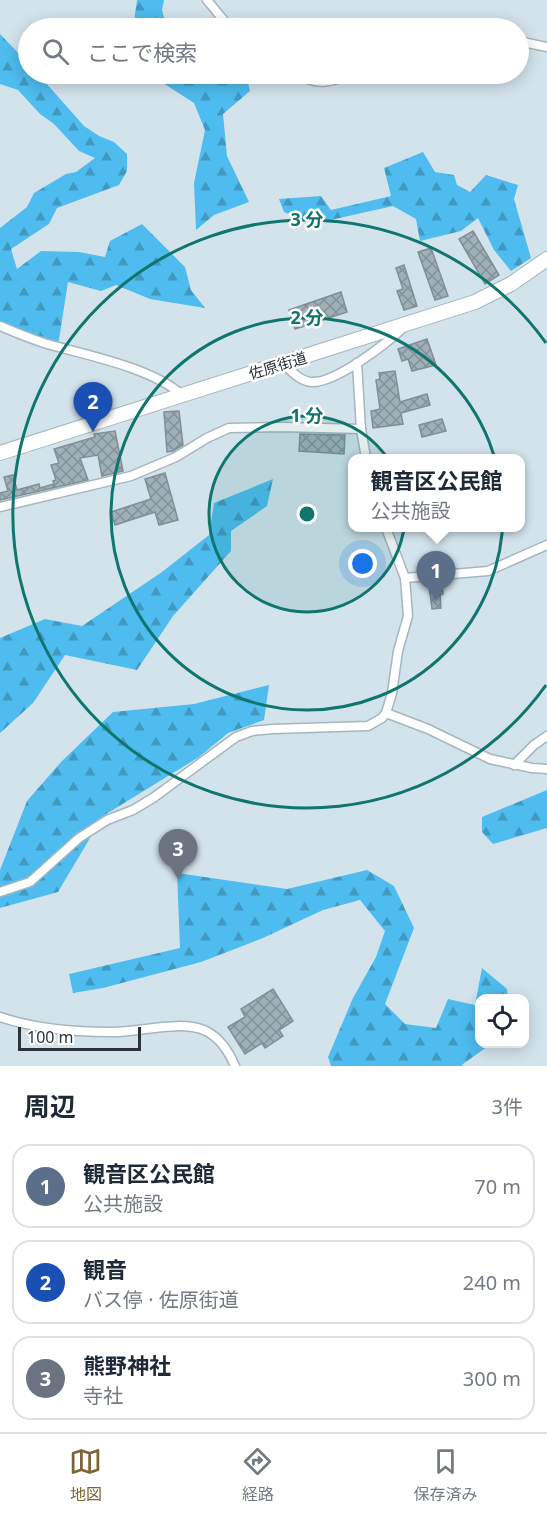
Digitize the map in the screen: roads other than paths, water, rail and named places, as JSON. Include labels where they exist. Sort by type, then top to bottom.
[{"type":"highway","name":"佐原街道","points":[[0,453],[475,302],[511,284],[547,259]]},
{"type":"street","points":[[207,0],[222,18]]},
{"type":"street","points":[[529,43],[547,47]]},
{"type":"street","points":[[284,364],[294,374],[310,382],[327,380],[387,344],[407,324]]},
{"type":"street","points":[[0,326],[42,342],[138,372],[169,384],[182,395]]},
{"type":"street","points":[[357,363],[361,429],[365,454]]},
{"type":"street","points":[[0,507],[131,476],[176,457],[229,428],[361,429]]},
{"type":"street","points":[[0,892],[30,882],[79,838],[107,820],[133,810],[153,798],[236,737],[252,731],[368,726],[377,722],[386,713],[392,693],[398,651],[408,616],[405,578],[388,532]]},
{"type":"street","points":[[405,578],[488,571],[547,545]]},
{"type":"street","points":[[386,713],[428,729],[490,759],[547,769]]},
{"type":"street","points":[[514,765],[534,745],[547,736]]},
{"type":"street","points":[[0,1017],[52,1027],[111,1032],[188,1027],[206,1031],[221,1042],[235,1066]]},
{"type":"place","name":"観音","points":[[93,432]]},
{"type":"place","name":"観音区公民館","points":[[436,601]]},
{"type":"place","name":"熊野神社","points":[[178,879]]}]
